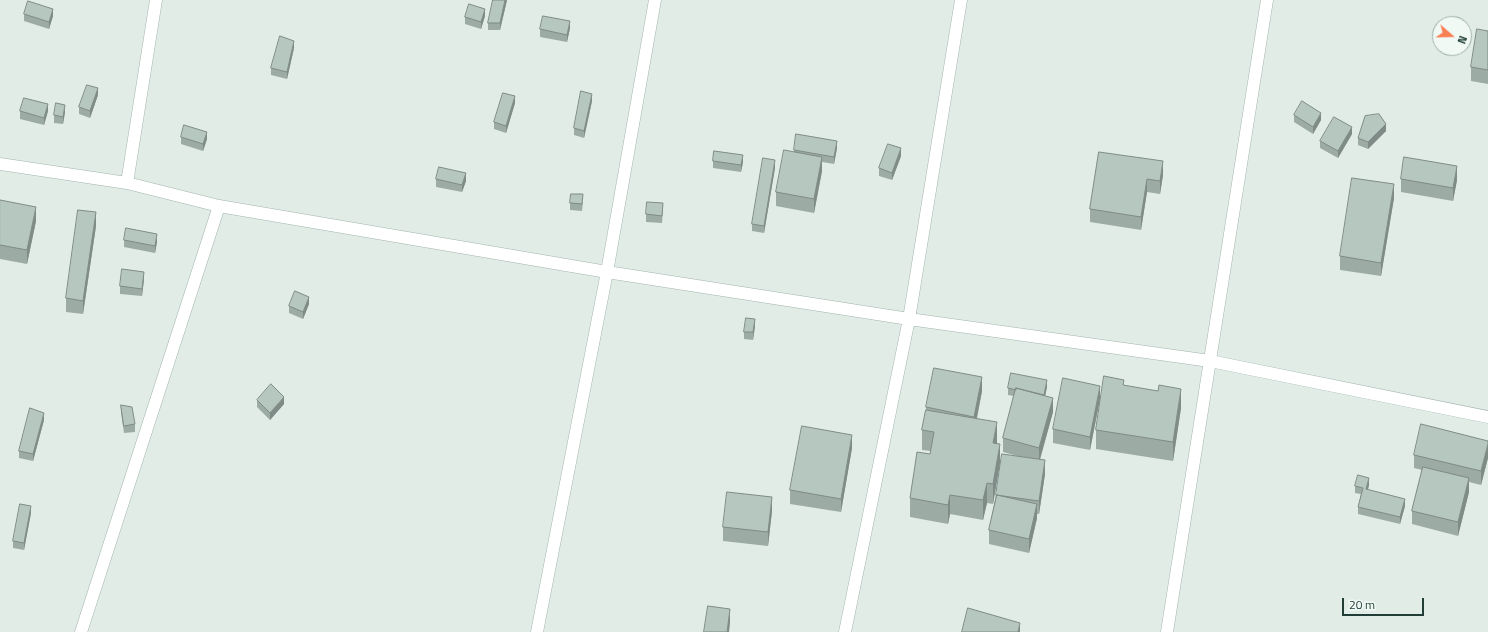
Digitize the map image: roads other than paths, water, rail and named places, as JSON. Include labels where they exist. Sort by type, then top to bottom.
[{"type":"street","points":[[127,183],[156,0]]},
{"type":"street","points":[[537,632],[607,272],[656,0]]},
{"type":"street","points":[[844,632],[909,319],[961,0]]},
{"type":"street","points":[[1168,632],[1268,0]]},
{"type":"street","points":[[0,164],[127,183],[219,206],[607,272],[909,319],[1210,361],[1488,417]]},
{"type":"street","points":[[81,632],[219,206]]}]
